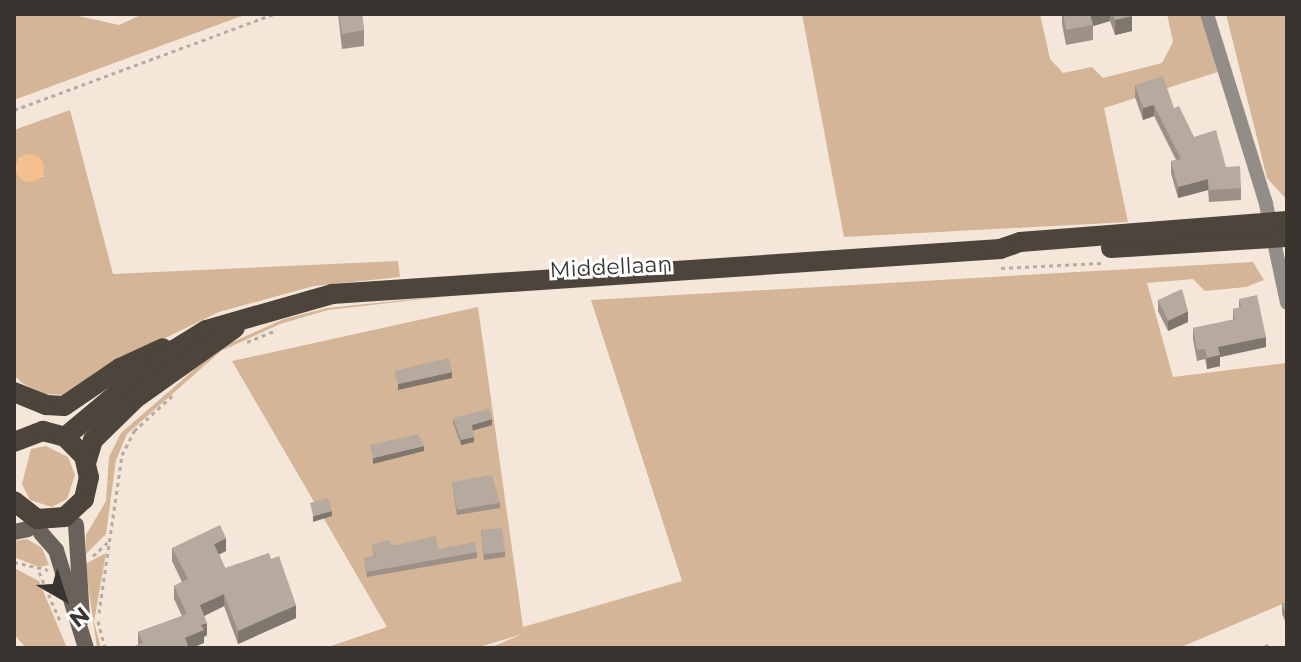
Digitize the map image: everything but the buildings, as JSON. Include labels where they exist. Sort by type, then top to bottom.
[{"type":"main road","name":"Middellaan","points":[[65,437],[182,344],[310,299],[380,289],[1000,258],[1279,230]]},
{"type":"main road","name":"Middellaan","points":[[76,516],[89,485],[93,461],[89,445],[111,421],[175,366],[248,319]]},
{"type":"main road","points":[[14,394],[46,405],[64,406],[142,356],[182,344]]},
{"type":"main road","points":[[14,394],[43,431],[65,437],[93,461]]},
{"type":"main road","points":[[15,442],[43,431]]},
{"type":"main road","points":[[22,521],[76,516]]},
{"type":"street","points":[[1207,14],[1279,230],[1287,303]]},
{"type":"street","points":[[76,516],[84,642]]},
{"type":"street","points":[[22,521],[56,550],[84,642]]},
{"type":"path","points":[[14,110],[273,14]]},
{"type":"path","points":[[1000,258],[1112,262]]},
{"type":"path","points":[[242,344],[283,327]]},
{"type":"path","points":[[105,648],[98,618],[125,447],[134,431],[178,391]]},
{"type":"shaded area","points":[[14,14],[70,14],[119,25],[143,14],[247,14],[14,100]]},
{"type":"shaded area","points":[[802,14],[1040,14],[1050,59],[1063,73],[1092,67],[1103,78],[1162,63],[1173,42],[1167,14],[1200,14],[1218,72],[1104,108],[1128,222],[844,237]]},
{"type":"shaded area","points":[[1226,14],[1287,14],[1287,200],[1267,178]]},
{"type":"shaded area","points":[[70,110],[113,274],[398,261],[400,277],[314,286],[219,312],[99,370],[64,395],[44,394],[22,383],[14,375],[14,130]],"holes":[[[32,155],[39,158],[43,177],[21,176],[17,170],[19,158]]]},
{"type":"shaded area","points":[[30,154],[40,158],[44,168],[40,178],[30,182],[20,178],[16,168],[20,158]]},
{"type":"shaded area","points":[[1253,262],[1264,280],[1246,287],[1205,291],[1193,279],[1147,283],[1173,377],[1287,363],[1287,602],[1179,648],[490,648],[522,634],[476,648],[325,648],[387,627],[232,361],[478,307],[523,627],[682,581],[591,300]]},
{"type":"shaded area","points":[[484,292],[328,310],[280,324],[221,351],[127,434],[116,460],[106,534],[86,554],[86,535],[106,501],[109,457],[121,433],[219,348],[284,319],[327,308]]},
{"type":"shaded area","points":[[46,446],[68,457],[75,475],[67,499],[52,507],[30,500],[22,484],[31,449]]},
{"type":"shaded area","points":[[27,539],[42,548],[49,565],[39,567],[14,557],[14,541]]},
{"type":"shaded area","points":[[106,553],[94,622],[101,648],[97,648],[85,564]]},
{"type":"shaded area","points":[[14,568],[39,581],[67,648],[26,648],[14,634]]}]
